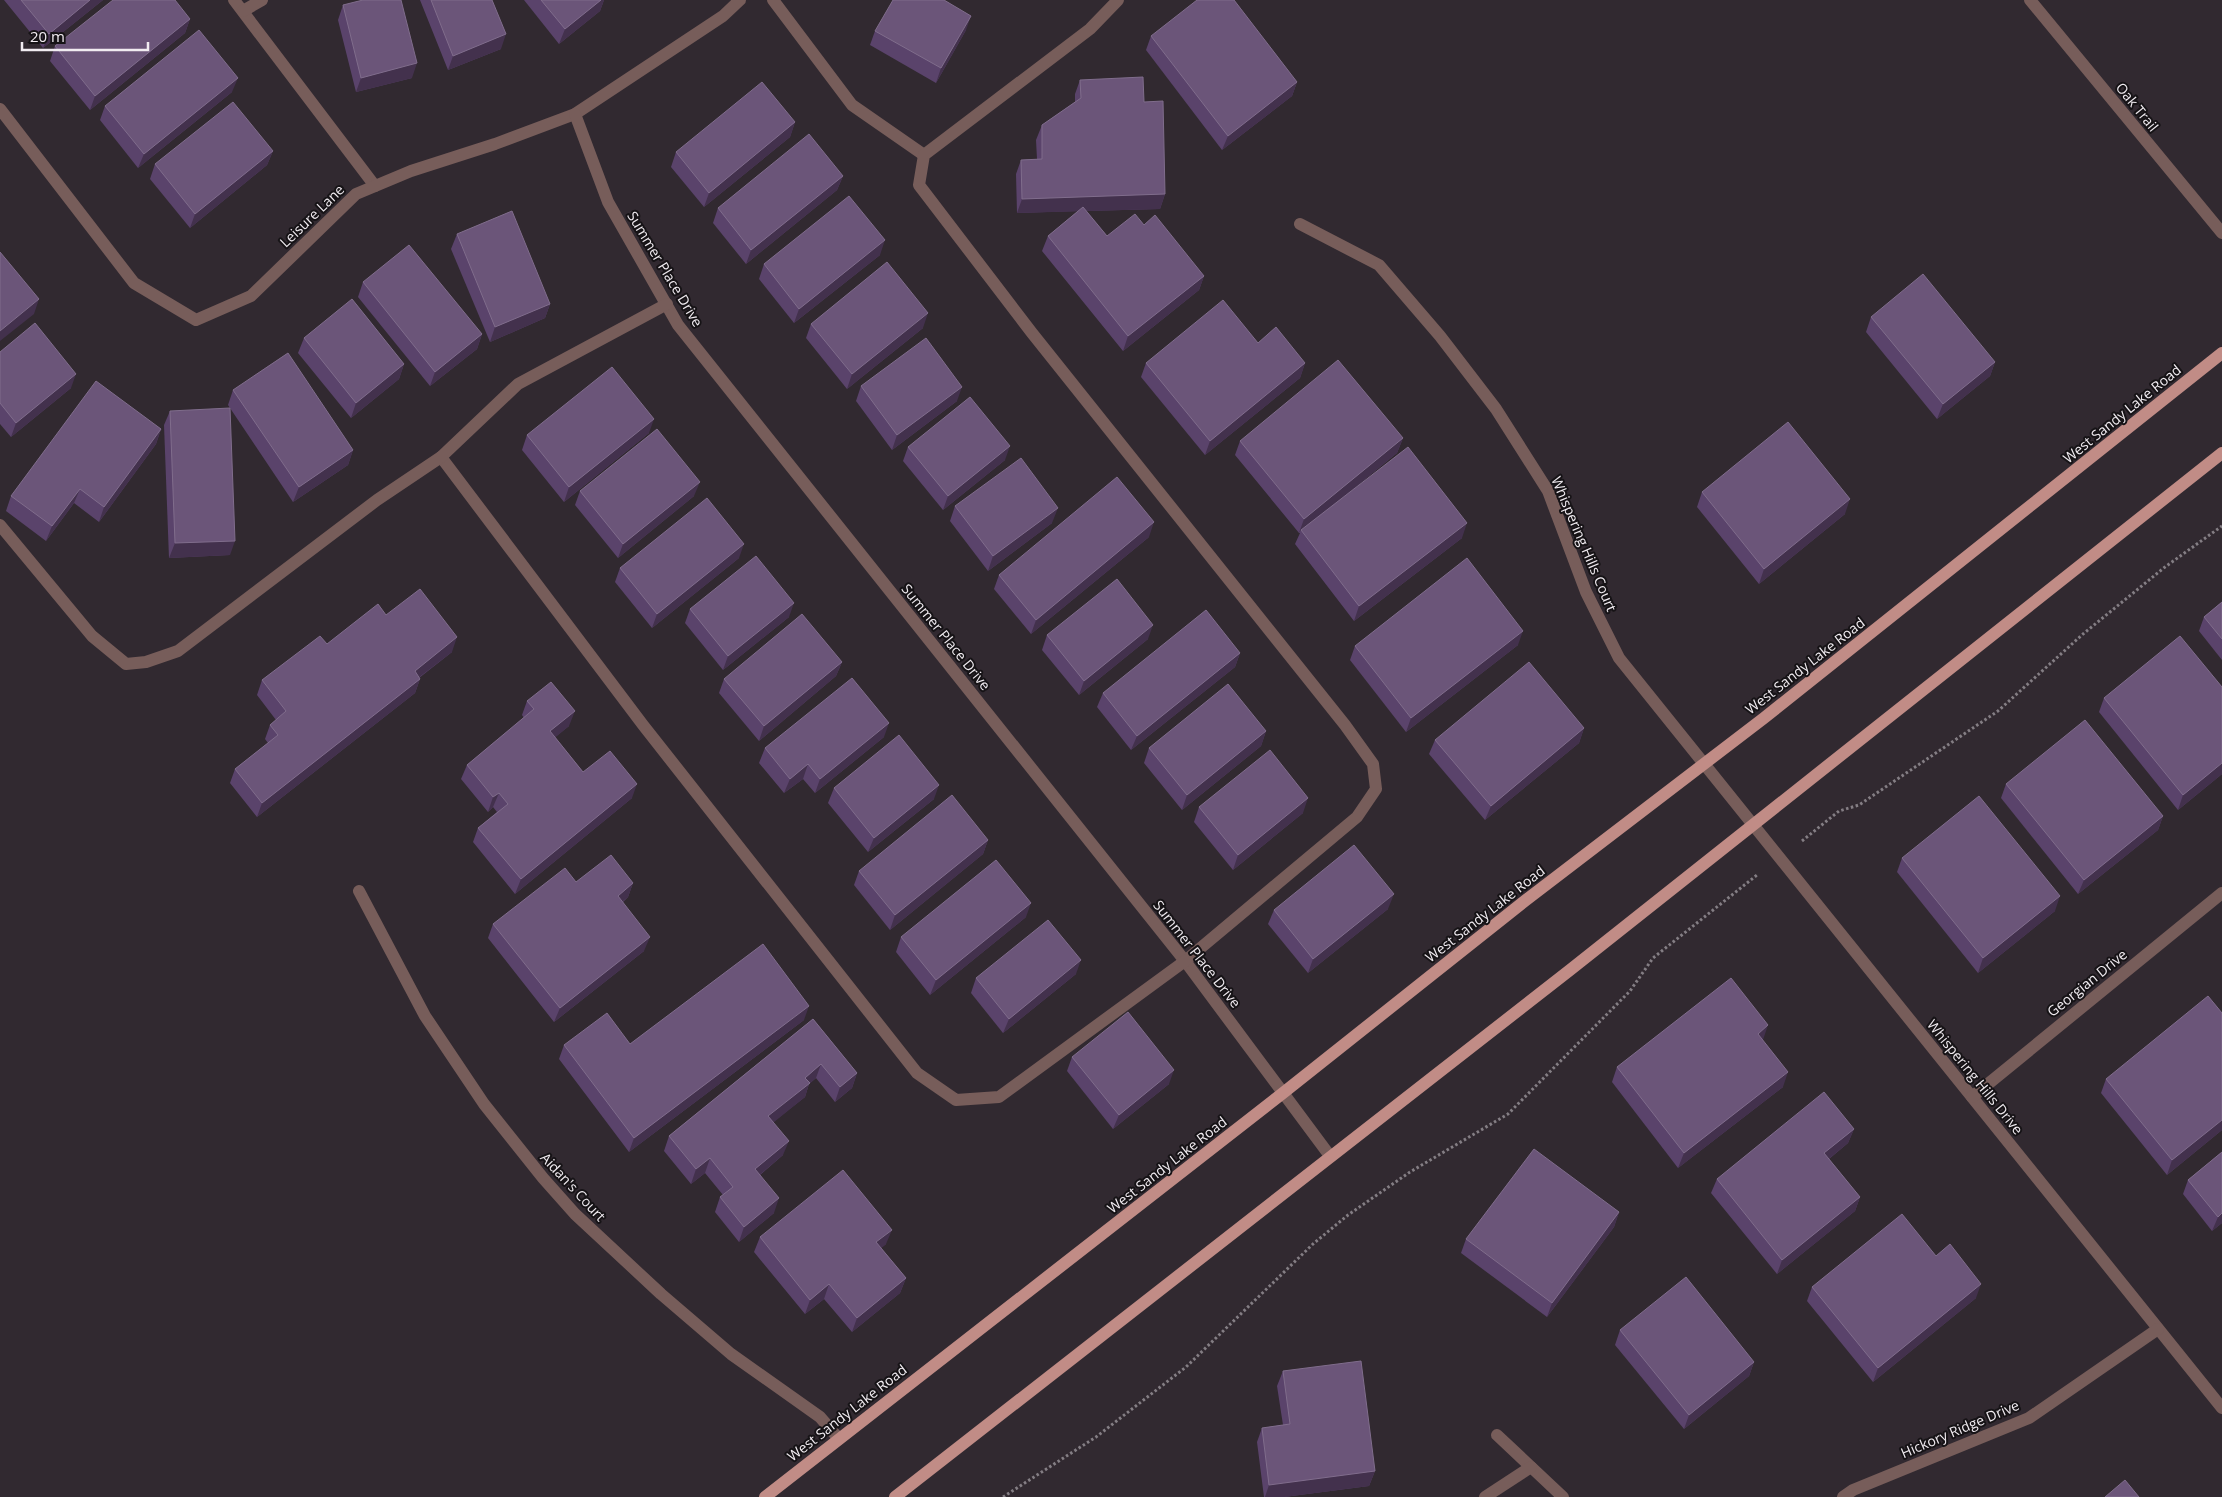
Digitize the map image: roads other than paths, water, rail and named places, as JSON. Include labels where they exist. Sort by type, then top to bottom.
[{"type":"main road","name":"West Sandy Lake Road","points":[[765,1497],[1283,1093],[1526,900],[1705,764],[2222,353]]},
{"type":"main road","points":[[895,1497],[1753,825],[2222,453]]},
{"type":"street","points":[[234,0],[375,186]]},
{"type":"street","points":[[243,11],[262,0]]},
{"type":"street","name":"Leisure Lane","points":[[0,109],[134,283],[196,320],[251,296],[356,194],[411,171],[495,144],[575,114],[722,16],[740,0]]},
{"type":"street","points":[[773,0],[852,105],[924,156]]},
{"type":"street","points":[[441,457],[643,725],[917,1073],[956,1100],[998,1097],[1185,961],[1357,817],[1376,789],[1373,764],[1339,717],[1032,332],[919,185],[924,156],[1090,30],[1118,0]]},
{"type":"street","name":"Oak Trail","points":[[2030,0],[2222,234]]},
{"type":"street","name":"Summer Place Drive","points":[[575,114],[608,202],[678,325],[1185,961],[1330,1156]]},
{"type":"street","name":"Whispering Hills Court","points":[[1300,224],[1379,266],[1440,336],[1490,402],[1548,491],[1586,592],[1619,658],[1705,764]]},
{"type":"street","points":[[0,525],[92,636],[126,664],[146,662],[178,651],[377,500],[441,457],[518,384],[666,304]]},
{"type":"street","name":"Whispering Hills Drive","points":[[1705,764],[2222,1408]]},
{"type":"street","name":"Aidan's Court","points":[[360,891],[425,1016],[484,1104],[543,1178],[575,1214],[661,1294],[731,1354],[820,1417],[839,1439]]},
{"type":"street","name":"Georgian Drive","points":[[1972,1097],[2222,893]]},
{"type":"street","name":"Hickory Ridge Drive","points":[[1843,1497],[1853,1490],[2029,1418],[2158,1328]]},
{"type":"street","points":[[1497,1435],[1563,1497]]},
{"type":"street","points":[[1485,1497],[1532,1467]]}]
